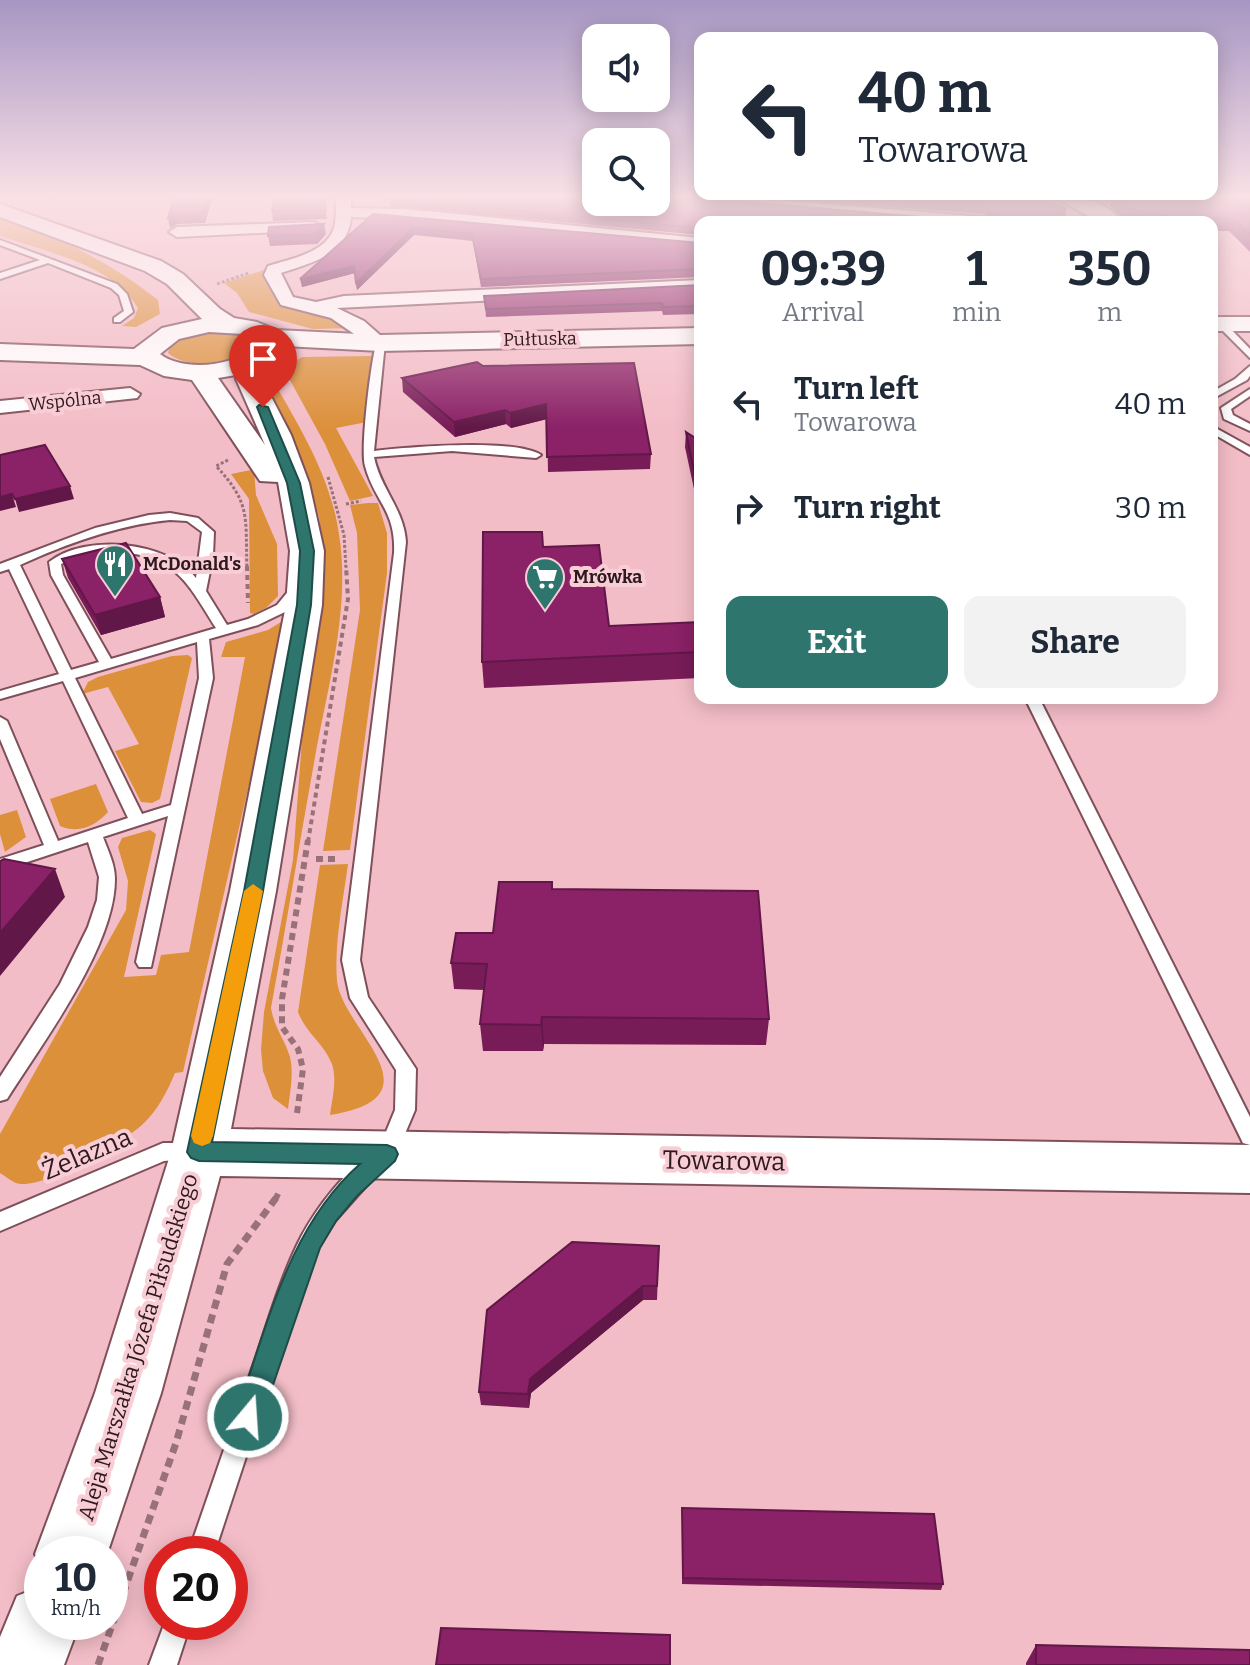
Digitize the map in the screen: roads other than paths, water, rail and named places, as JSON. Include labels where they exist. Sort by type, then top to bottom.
[{"type":"main road","points":[[129,273],[161,328]]},
{"type":"main road","points":[[164,273],[211,314],[229,325]]},
{"type":"main road","points":[[1218,322],[1250,324]]},
{"type":"main road","points":[[8,352],[161,328],[229,325],[258,330],[262,351]]},
{"type":"main road","name":"Pułtuska","points":[[161,328],[153,364],[168,369],[200,372],[262,351],[380,343],[694,336]]},
{"type":"main road","name":"Aleja Marszałka Józefa Piłsudskiego","points":[[77,1536],[128,1393],[199,1152],[290,696],[307,551],[294,483],[276,435],[249,379],[262,351]]},
{"type":"main road","name":"Aleja Marszałka Józefa Piłsudskiego","points":[[200,372],[302,525]]},
{"type":"main road","name":"Towarowa","points":[[199,1152],[1250,1169]]},
{"type":"main road","points":[[26,1665],[36,1640]]},
{"type":"street","points":[[273,273],[287,301],[317,307],[360,323],[380,343]]},
{"type":"street","points":[[317,307],[344,301],[694,285]]},
{"type":"street","name":"Wspólna","points":[[0,407],[130,394]]},
{"type":"lane","points":[[84,273],[123,294],[129,312],[117,320]]},
{"type":"lane","points":[[1218,325],[1250,355]]},
{"type":"lane","points":[[207,1536],[309,1244],[327,1214],[348,1189],[387,1154],[405,1110],[406,1069],[359,998],[351,960],[401,546],[395,514],[369,468],[380,343]]},
{"type":"lane","points":[[1218,393],[1248,374],[1250,369]]},
{"type":"lane","points":[[1250,392],[1226,408],[1228,417],[1250,428]]},
{"type":"lane","points":[[1218,433],[1250,452]]},
{"type":"lane","points":[[368,455],[404,450],[503,449],[536,455]]},
{"type":"lane","points":[[137,821],[66,677],[6,566],[95,532],[162,516],[185,517],[198,521],[208,532],[207,556],[199,594]]},
{"type":"lane","points":[[108,665],[57,575],[55,562],[93,550],[145,550],[180,567],[225,632]]},
{"type":"lane","points":[[0,695],[225,632],[282,608],[306,574]]},
{"type":"lane","points":[[145,962],[206,678],[203,639]]},
{"type":"lane","points":[[1035,704],[1250,1137]]},
{"type":"lane","points":[[0,721],[53,848]]},
{"type":"lane","points":[[0,865],[177,808]]},
{"type":"lane","points":[[0,1093],[77,971],[103,907],[107,877],[94,835]]},
{"type":"lane","name":"Żelazna","points":[[0,1222],[163,1152],[199,1152]]},
{"type":"lane","points":[[163,1665],[172,1640]]},
{"type":"place","name":"McDonald's","points":[[115,598]]},
{"type":"place","name":"Mrówka","points":[[545,611]]}]
